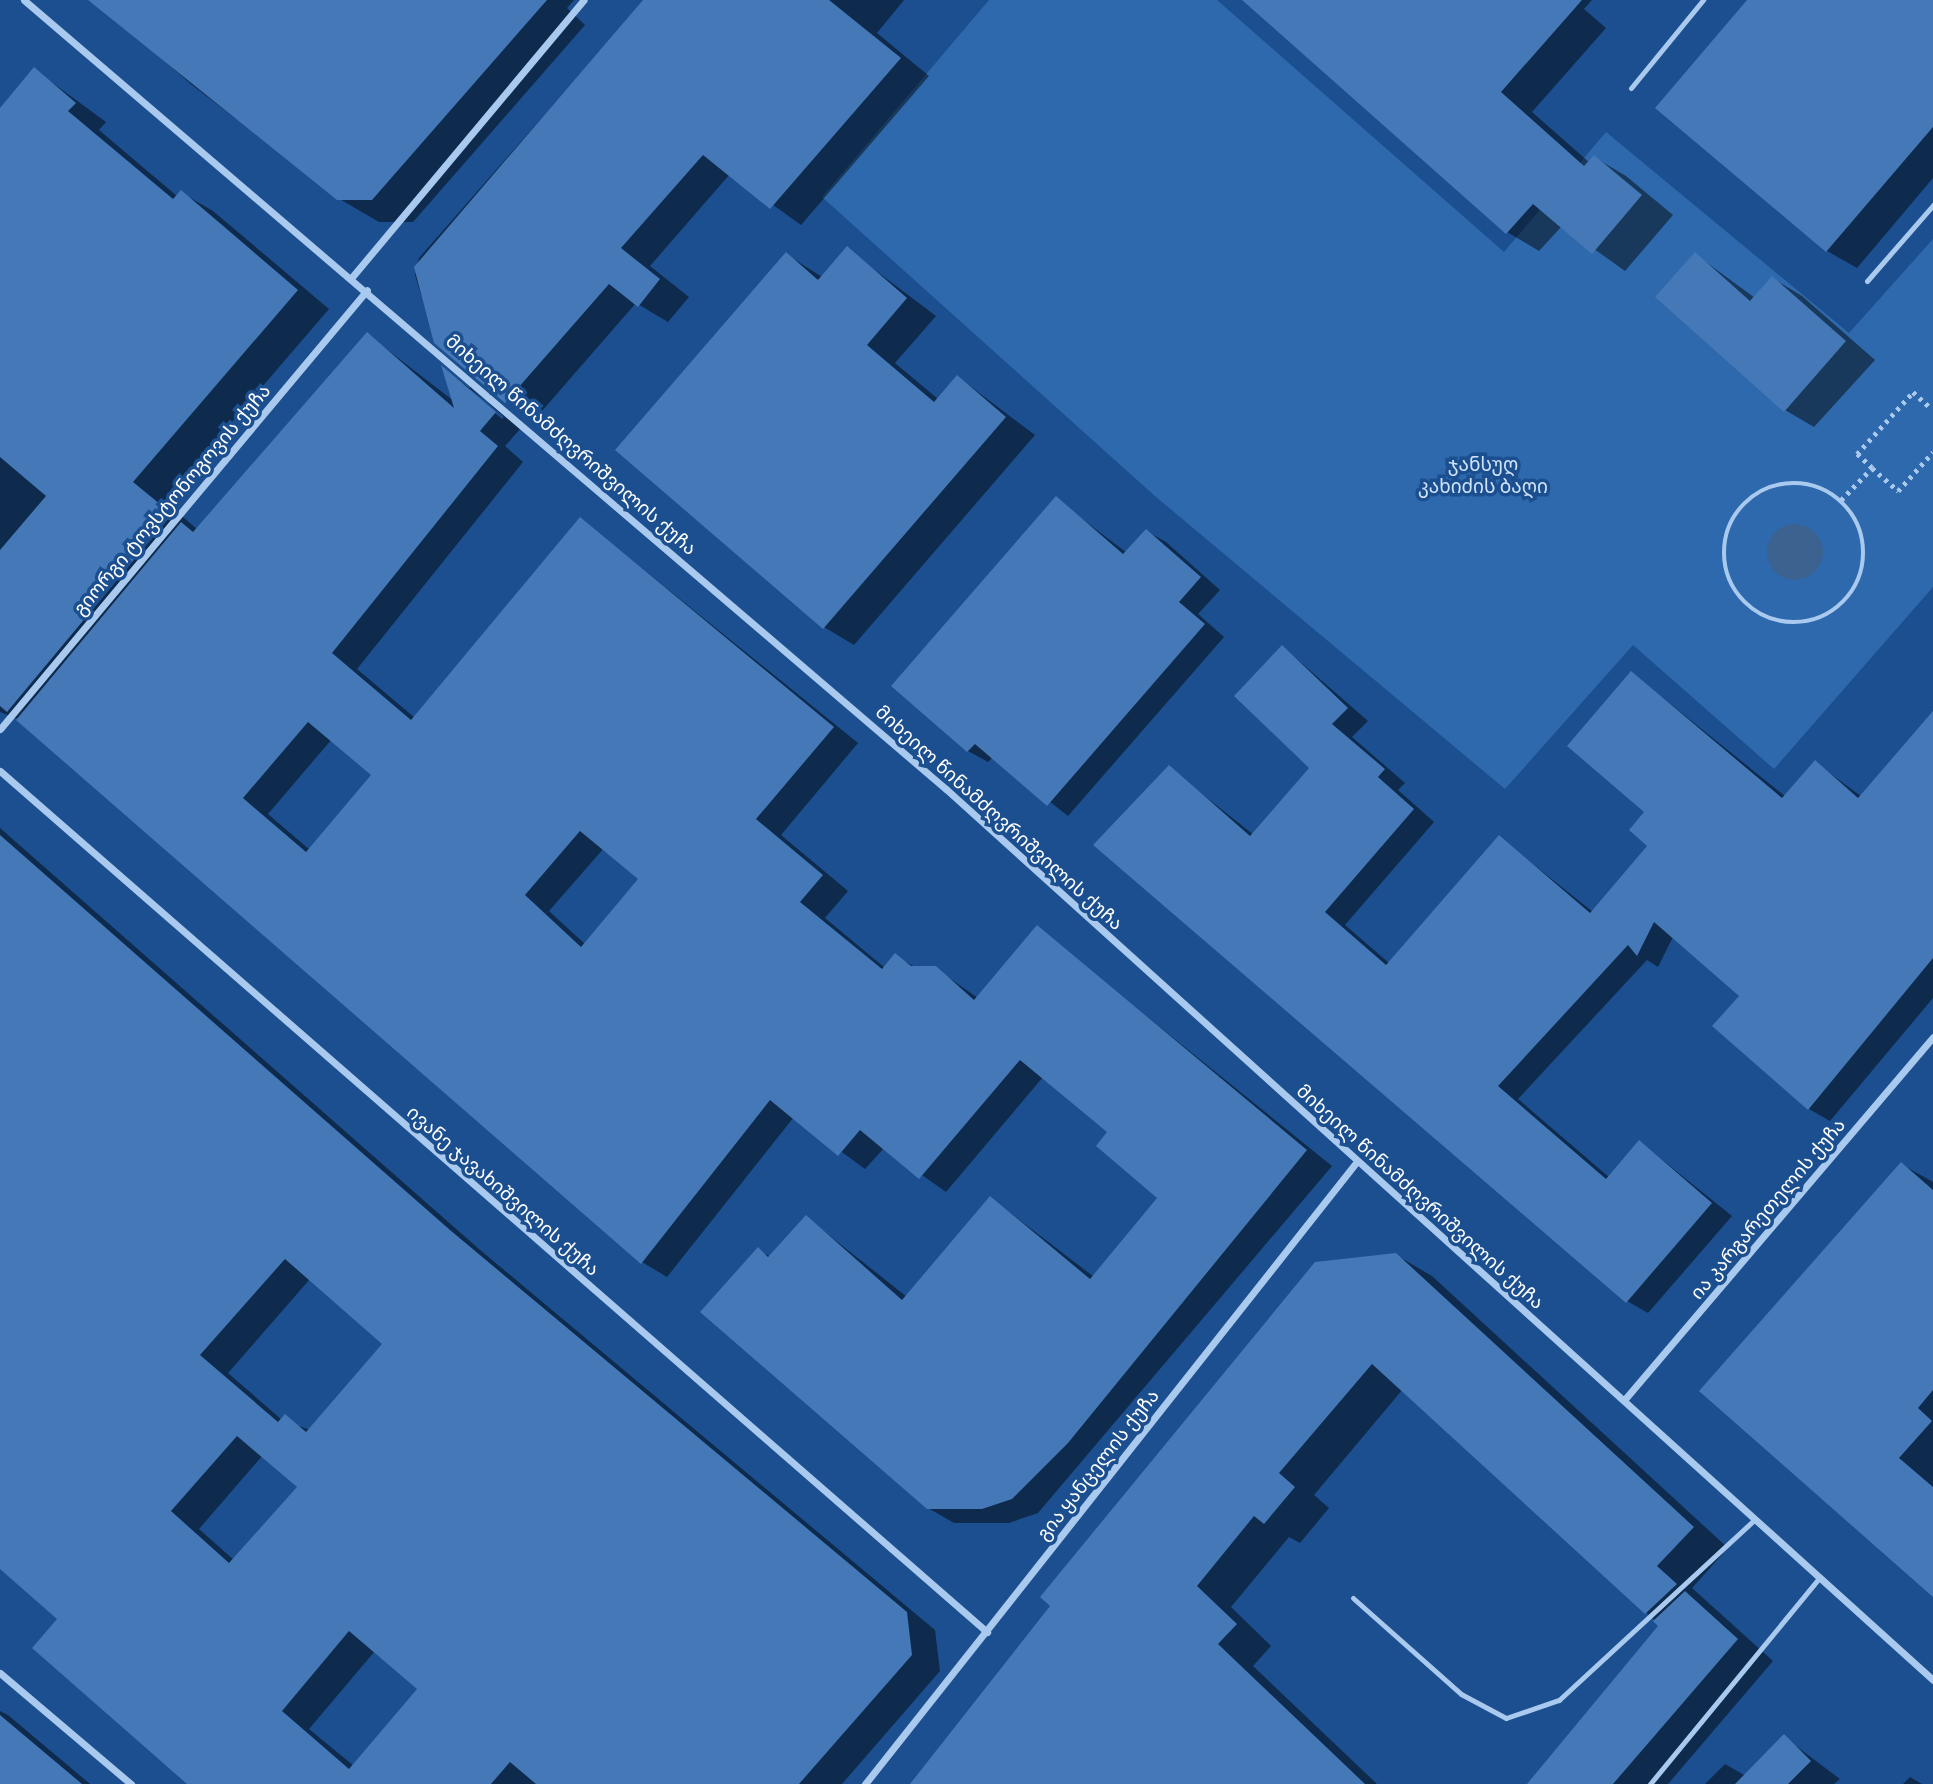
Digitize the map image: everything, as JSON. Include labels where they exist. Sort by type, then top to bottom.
[{"type":"street","name":"მიხეილ წინამძღვრიშვილის ქუჩა","points":[[24,0],[352,277],[946,789],[1355,1164],[1625,1399],[1933,1680]]},
{"type":"street","points":[[352,277],[584,0]]},
{"type":"street","name":"გიორგი ტოვსტონოგოვის ქუჩა","points":[[0,729],[367,290]]},
{"type":"street","name":"ივანე ჯავახიშვილის ქუჩა","points":[[0,771],[987,1632]]},
{"type":"street","name":"ია კარგარეთელის ქუჩა","points":[[1625,1399],[1933,1037]]},
{"type":"street","name":"გია ყანცელის ქუჩა","points":[[865,1784],[1355,1164]]},
{"type":"street","points":[[0,1673],[131,1784]]},
{"type":"lane","points":[[1631,88],[1703,0]]},
{"type":"lane","points":[[1867,281],[1933,205]]},
{"type":"lane","points":[[1353,1598],[1461,1694],[1506,1718],[1559,1700],[1755,1519]]},
{"type":"lane","points":[[1650,1784],[1819,1578]]},
{"type":"path","points":[[1933,409],[1913,392],[1857,454],[1898,491],[1933,452]]},
{"type":"path","points":[[1842,500],[1872,468]]},
{"type":"path","points":[[1796,483],[1842,500],[1864,538],[1859,581],[1847,600],[1809,622],[1787,623],[1747,605],[1725,562],[1726,538],[1742,507],[1772,486],[1796,483]]},
{"type":"green space","name":"ჯანსუღ კახიძის ბაღი","points":[[989,0],[1217,0],[1504,252],[1606,132],[1849,333],[1933,239],[1933,587],[1774,769],[1633,645],[1505,789],[1156,497],[822,197]]},
{"type":"shaded area","points":[[1795,524],[1806,526],[1815,532],[1821,541],[1821,563],[1815,572],[1806,578],[1795,580],[1784,578],[1775,572],[1769,563],[1767,552],[1769,541],[1775,532],[1784,526]]},
{"type":"building","points":[[88,0],[547,0],[372,200],[337,200]]},
{"type":"building","points":[[643,0],[829,0],[901,58],[770,209],[703,155],[621,248],[660,279],[638,307],[609,284],[505,403],[434,343],[414,267]]},
{"type":"building","points":[[1242,0],[1582,0],[1501,92],[1584,166],[1594,155],[1642,195],[1592,254],[1533,204],[1506,234]]},
{"type":"building","points":[[1747,0],[1933,0],[1933,127],[1826,252],[1655,108]]},
{"type":"building","points":[[34,67],[76,103],[68,111],[173,199],[181,190],[298,290],[133,482],[172,514],[7,712],[0,706],[0,550],[46,496],[0,457],[0,108]]},
{"type":"building","points":[[847,246],[907,298],[867,345],[934,402],[957,375],[1006,417],[823,629],[615,450],[786,252],[818,280]]},
{"type":"building","points":[[1695,252],[1750,301],[1772,276],[1846,341],[1784,412],[1655,297]]},
{"type":"building","points":[[367,332],[454,408],[441,365],[496,412],[480,431],[498,446],[332,653],[411,720],[580,517],[834,727],[756,819],[823,875],[800,902],[882,969],[895,953],[911,966],[936,966],[974,1000],[1037,925],[1307,1150],[1068,1443],[1012,1499],[982,1509],[927,1509],[700,1312],[758,1247],[768,1257],[806,1215],[902,1300],[990,1196],[1090,1279],[1157,1198],[1096,1146],[1107,1132],[1020,1060],[919,1179],[860,1130],[838,1156],[770,1100],[641,1264],[16,720],[181,522],[193,532]],"holes":[[[308,722],[371,775],[306,852],[243,798]],[[580,831],[638,879],[581,947],[525,895]]]},
{"type":"building","points":[[1056,496],[1123,554],[1146,529],[1201,577],[1179,602],[1205,624],[1047,806],[975,744],[967,752],[891,686]]},
{"type":"building","points":[[1282,645],[1348,708],[1332,724],[1385,769],[1378,777],[1414,809],[1325,912],[1386,965],[1499,835],[1590,913],[1647,846],[1629,830],[1644,812],[1567,746],[1631,671],[1782,798],[1815,760],[1858,798],[1933,711],[1933,958],[1808,1110],[1712,1026],[1739,996],[1654,922],[1637,956],[1628,945],[1498,1086],[1606,1179],[1639,1140],[1712,1203],[1626,1303],[1093,845],[1169,765],[1250,836],[1309,768],[1234,696]]},
{"type":"building","points":[[0,835],[450,1230],[907,1612],[912,1655],[799,1784],[536,1784],[510,1762],[491,1784],[187,1784],[32,1648],[57,1619],[0,1569]],"holes":[[[285,1259],[382,1344],[306,1432],[285,1414],[278,1422],[200,1355]],[[237,1436],[297,1487],[229,1563],[171,1511]],[[349,1631],[417,1689],[349,1769],[282,1711]]]},
{"type":"building","points":[[1901,1162],[1933,1190],[1933,1390],[1918,1408],[1932,1421],[1899,1458],[1933,1487],[1933,1597],[1699,1391]]},
{"type":"building","points":[[1396,1253],[1694,1527],[1657,1566],[1677,1584],[1645,1614],[1372,1364],[1279,1473],[1295,1487],[1264,1524],[1254,1516],[1197,1586],[1237,1624],[1218,1644],[1365,1784],[910,1784],[1050,1606],[1040,1597],[1315,1262]]},
{"type":"building","points":[[1685,1591],[1738,1639],[1613,1784],[1527,1784],[1658,1626],[1653,1621]]},
{"type":"building","points":[[0,1715],[82,1784],[0,1784]]},
{"type":"building","points":[[1784,1734],[1811,1761],[1788,1784],[1735,1784]]}]
